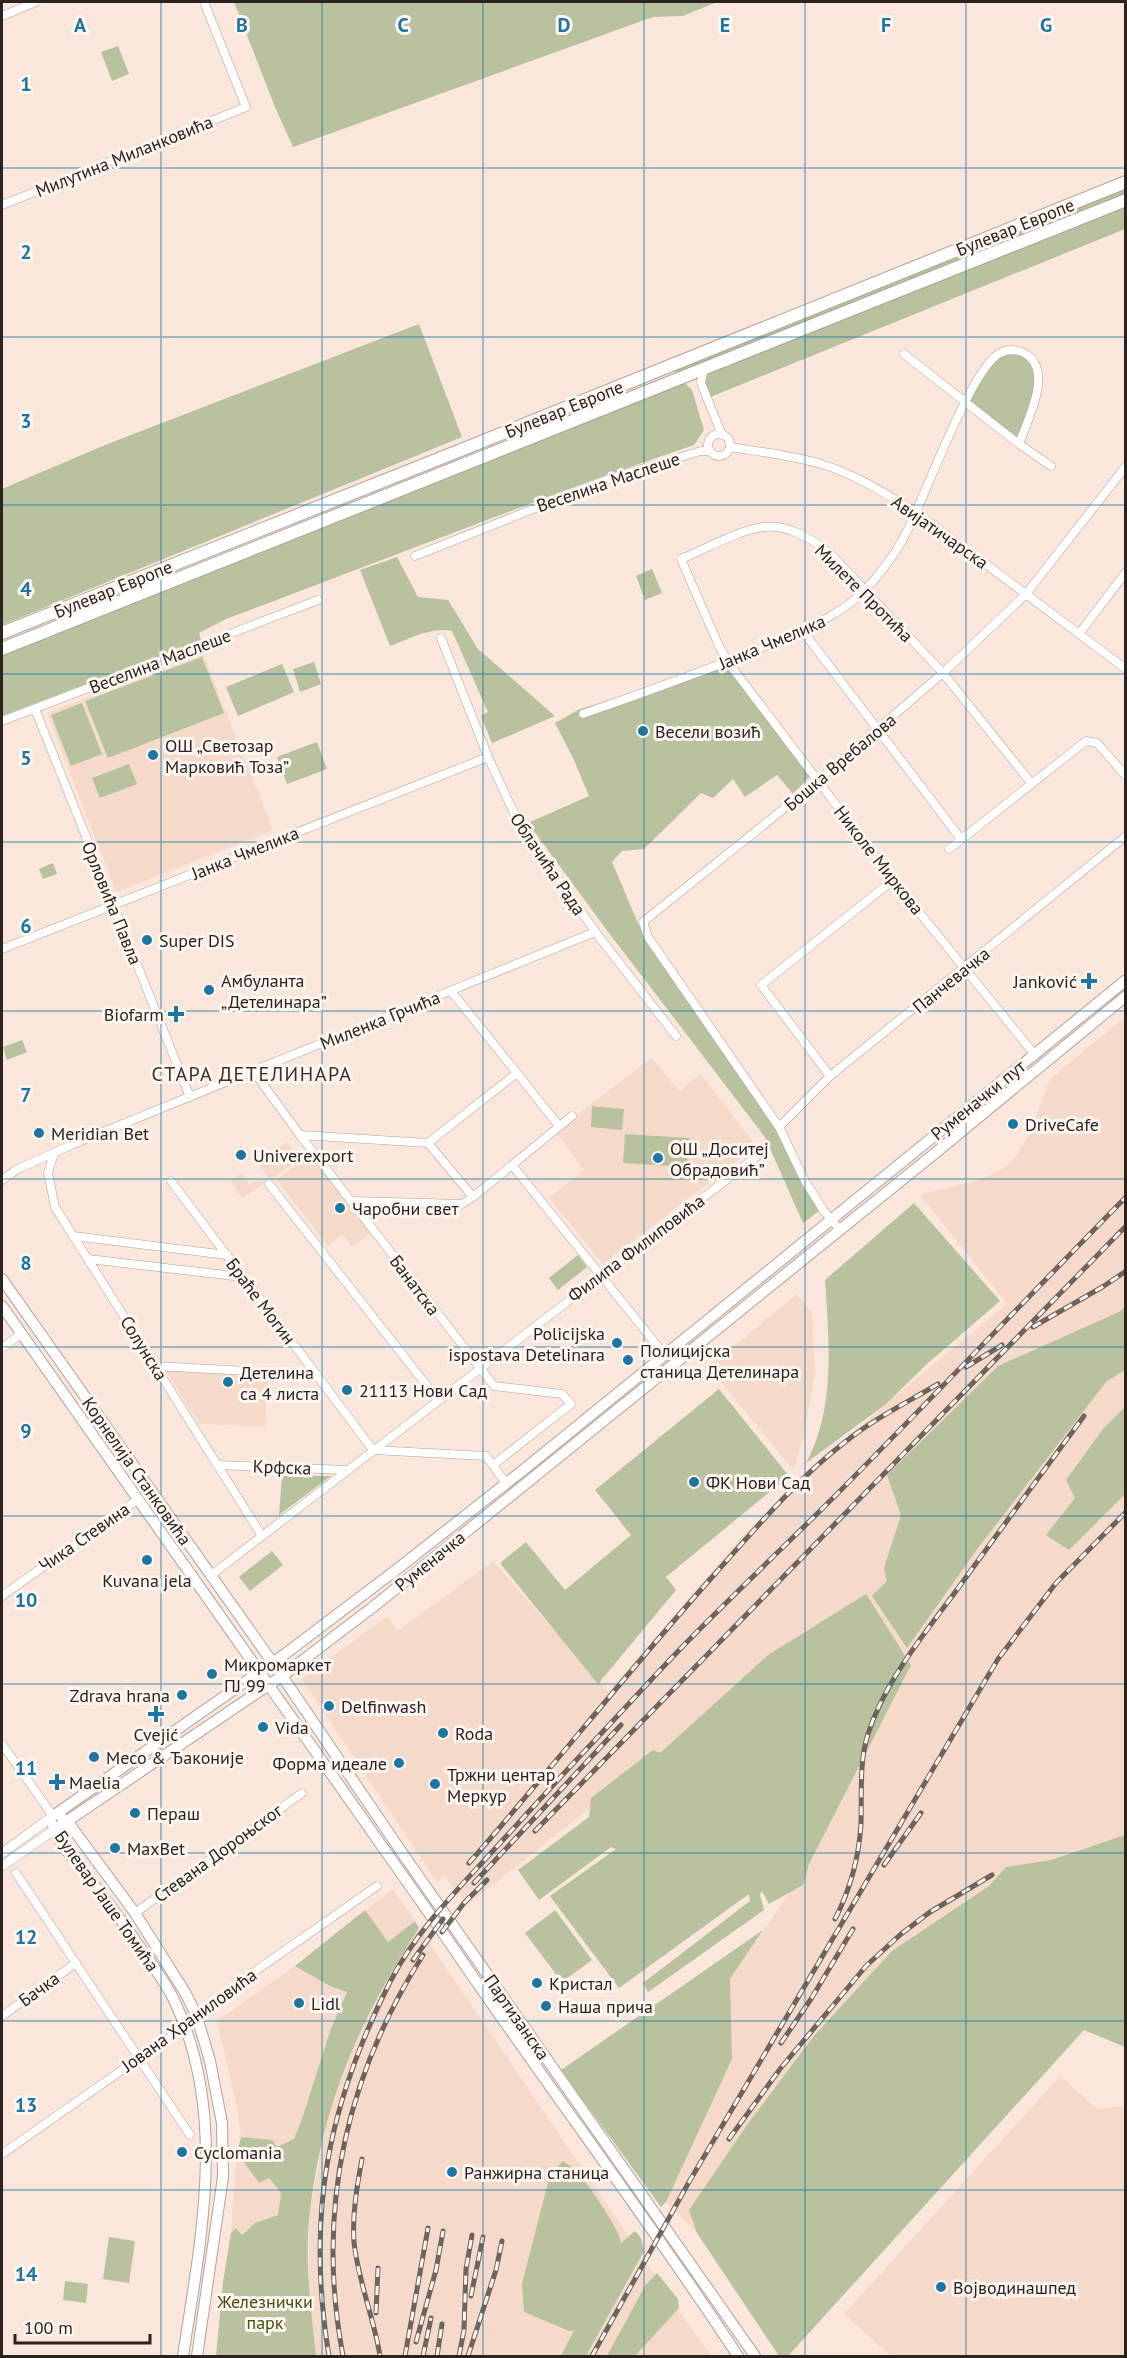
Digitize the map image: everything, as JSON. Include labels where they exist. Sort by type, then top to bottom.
[{"type":"main road","name":"Булевар Европе","points":[[2,633],[1125,182]]},
{"type":"main road","name":"Булевар Европе","points":[[2,649],[1125,200]]},
{"type":"main road","name":"Руменачки пут","points":[[830,1218],[1125,980]]},
{"type":"main road","name":"Руменачки пут","points":[[840,1230],[1125,996]]},
{"type":"main road","name":"Руменачка","points":[[53,1816],[272,1663],[396,1570],[830,1218]]},
{"type":"main road","name":"Руменачка","points":[[54,1830],[282,1676],[386,1597],[840,1230]]},
{"type":"main road","name":"Корнелија Станковића","points":[[2,1279],[272,1663]]},
{"type":"main road","name":"Корнелија Станковића","points":[[2,1306],[268,1685]]},
{"type":"main road","name":"Партизанска","points":[[272,1663],[405,1857],[755,2356]]},
{"type":"main road","name":"Партизанска","points":[[268,1685],[652,2228],[738,2356]]},
{"type":"main road","name":"Булевар Јаше Томића","points":[[183,2356],[204,2208],[207,2166],[206,2120],[202,2096],[184,2026],[171,1994],[122,1920],[54,1830],[53,1816],[67,1821],[135,1913],[175,1976],[197,2017],[217,2091],[223,2148],[223,2177],[197,2356]]},
{"type":"street","points":[[2,16],[36,2]]},
{"type":"street","name":"Милутина Миланковића","points":[[2,205],[246,107],[204,2]]},
{"type":"street","name":"Јанка Чмелика","points":[[584,714],[728,662],[802,630],[833,615],[865,590],[903,540],[965,401],[995,356],[1012,350],[1029,356],[1037,367],[1039,381],[1019,444]]},
{"type":"street","points":[[904,354],[1019,444],[1051,466]]},
{"type":"street","points":[[700,383],[705,367]]},
{"type":"street","points":[[681,376],[692,377],[700,383],[719,432],[728,438],[730,447]]},
{"type":"street","points":[[710,449],[710,439],[719,432]]},
{"type":"street","name":"Авијатичарска","points":[[710,449],[716,455],[723,455],[730,447],[822,464],[864,482],[916,512],[1125,669]]},
{"type":"street","name":"Веселина Маслеше","points":[[415,556],[611,478],[710,449]]},
{"type":"street","name":"Бошка Вребалова","points":[[779,1127],[648,937],[643,927],[645,918],[797,798],[943,674],[1026,594],[1125,466]]},
{"type":"street","name":"Милете Протића","points":[[728,662],[681,559],[765,527],[778,527],[817,542],[943,674],[1032,784]]},
{"type":"street","points":[[1080,634],[1125,572]]},
{"type":"street","name":"Веселина Маслеше","points":[[2,722],[318,600]]},
{"type":"street","points":[[802,630],[961,839]]},
{"type":"street","name":"Облачића Рада","points":[[441,638],[488,757],[520,826],[595,932],[676,1036]]},
{"type":"street","name":"Николе Миркова","points":[[728,662],[893,880],[1035,1054]]},
{"type":"street","name":"Орловића Павла","points":[[35,709],[190,1097]]},
{"type":"street","points":[[949,849],[1083,743],[1091,740],[1097,743],[1125,776]]},
{"type":"street","name":"Јанка Чмелика","points":[[2,949],[488,757]]},
{"type":"street","name":"Панчевачка","points":[[779,1127],[830,1076],[1125,836]]},
{"type":"street","points":[[830,1076],[761,986],[893,880]]},
{"type":"street","name":"Миленка Грчића","points":[[2,1180],[16,1170],[54,1153],[595,932]]},
{"type":"street","points":[[451,991],[559,1126]]},
{"type":"street","name":"Банатска","points":[[254,1072],[479,1368]]},
{"type":"street","points":[[300,1135],[428,1143],[517,1073]]},
{"type":"street","points":[[352,1201],[462,1204],[572,1116]]},
{"type":"street","points":[[779,1127],[805,1181],[840,1230]]},
{"type":"street","points":[[428,1143],[473,1197]]},
{"type":"street","name":"Филипа Филиповића","points":[[210,1576],[764,1151]]},
{"type":"street","name":"Солунска","points":[[54,1153],[48,1173],[56,1207],[262,1536]]},
{"type":"street","points":[[512,1165],[664,1354]]},
{"type":"street","name":"Браће Могин","points":[[171,1181],[374,1450]]},
{"type":"street","points":[[269,1184],[438,1400]]},
{"type":"street","points":[[74,1236],[227,1255]]},
{"type":"street","points":[[88,1259],[243,1277]]},
{"type":"street","points":[[2,1348],[21,1334]]},
{"type":"street","points":[[155,1366],[317,1375]]},
{"type":"street","points":[[479,1368],[494,1386],[562,1394],[571,1404],[493,1465]]},
{"type":"street","points":[[374,1450],[486,1456],[506,1483]]},
{"type":"street","name":"Крфска","points":[[217,1465],[348,1470]]},
{"type":"street","name":"Чика Стевина","points":[[2,1596],[137,1500]]},
{"type":"street","points":[[2,1744],[53,1816]]},
{"type":"street","name":"Стевана Дороњског","points":[[135,1913],[302,1793]]},
{"type":"street","name":"Руменачка","points":[[2,1853],[53,1816]]},
{"type":"street","name":"Руменачка","points":[[2,1866],[54,1830]]},
{"type":"street","points":[[16,1873],[190,2135]]},
{"type":"street","name":"Јована Храниловића","points":[[2,2154],[197,2017],[254,1972],[377,1886]]},
{"type":"street","name":"Бачка","points":[[2,2016],[76,1963]]},
{"type":"shaded area","name":"ОШ „Светозар Марковић Тоза”","points":[[203,654],[273,830],[116,892],[47,713]]},
{"type":"shaded area","points":[[1125,1017],[1126,1899],[793,2125],[697,2233],[666,2202],[732,2059],[730,1979],[809,1864],[867,1595],[768,1655],[660,1753],[468,1904],[444,1876],[437,1882],[302,1679],[387,1616],[398,1631],[493,1561],[608,1692],[742,1536],[805,1475],[886,1404],[1007,1304],[920,1195],[982,1179],[1007,1165],[1015,1157],[1030,1133],[1050,1079]]},
{"type":"shaded area","name":"ОШ „Доситеј Обрадовић”","points":[[652,1058],[679,1091],[701,1074],[756,1146],[603,1264],[549,1198],[584,1170],[555,1131]]},
{"type":"shaded area","points":[[287,1142],[299,1160],[242,1198],[230,1181],[242,1173],[250,1185],[268,1178],[257,1162]]},
{"type":"shaded area","points":[[311,1153],[345,1196],[343,1198],[359,1219],[361,1218],[372,1232],[352,1247],[342,1234],[328,1246],[277,1180]]},
{"type":"shaded area","points":[[797,1294],[812,1313],[815,1373],[803,1440],[793,1470],[709,1367]]},
{"type":"shaded area","points":[[166,1371],[268,1376],[265,1426],[199,1424]]},
{"type":"shaded area","points":[[393,1889],[415,1921],[388,1942],[347,1992],[330,2031],[294,2139],[277,2147],[272,2140],[241,2137],[236,2102],[217,2021],[295,1966]]},
{"type":"shaded area","points":[[419,1928],[711,2356],[316,2356],[309,2284],[310,2211],[325,2128],[350,2052],[364,2022],[387,1976]]},
{"type":"shaded area","points":[[1060,2076],[1097,2109],[1125,2106],[1125,2356],[891,2356],[844,2314]]},
{"type":"shaded area","points":[[237,2153],[259,2182],[268,2178],[281,2193],[278,2215],[255,2223],[241,2235],[236,2228],[231,2233]]},
{"type":"green space","points":[[234,2],[717,2],[683,16],[653,17],[293,147]]},
{"type":"green space","points":[[118,46],[129,74],[112,81],[101,52]]},
{"type":"green space","points":[[1125,187],[1125,194],[676,375],[674,369]]},
{"type":"green space","points":[[1125,204],[1125,229],[708,398],[704,377],[708,373]]},
{"type":"green space","points":[[419,324],[462,437],[2,625],[2,489],[105,445]]},
{"type":"green space","points":[[1021,352],[1039,371],[1019,444],[965,401],[995,356]]},
{"type":"green space","points":[[684,382],[692,390],[704,430],[694,445],[598,478],[226,619],[199,633],[201,640],[2,716],[2,656]]},
{"type":"green space","points":[[397,557],[418,597],[448,600],[478,649],[555,716],[492,743],[481,716],[488,712],[452,631],[437,630],[390,646],[360,570]]},
{"type":"green space","points":[[652,569],[662,593],[645,600],[636,576]]},
{"type":"green space","points":[[202,657],[224,713],[108,758],[85,701]]},
{"type":"green space","points":[[314,662],[321,684],[300,692],[293,669]]},
{"type":"green space","points":[[728,662],[812,774],[793,794],[777,775],[745,797],[733,779],[713,798],[701,793],[644,849],[622,851],[612,862],[640,928],[779,1127],[819,1211],[803,1223],[765,1137],[528,823],[589,796],[555,723],[578,710]]},
{"type":"green space","points":[[282,664],[294,692],[238,716],[226,687]]},
{"type":"green space","points":[[82,703],[102,754],[71,766],[51,715]]},
{"type":"green space","points":[[317,742],[327,769],[287,784],[277,757]]},
{"type":"green space","points":[[129,764],[137,784],[100,798],[92,778]]},
{"type":"green space","points":[[53,863],[57,874],[43,879],[39,869]]},
{"type":"green space","points":[[22,1040],[27,1052],[7,1060],[3,1047]]},
{"type":"green space","points":[[592,1106],[624,1109],[622,1130],[591,1127]]},
{"type":"green space","points":[[625,1134],[689,1138],[687,1167],[623,1163]]},
{"type":"green space","points":[[914,1203],[1000,1301],[928,1363],[886,1404],[806,1463],[816,1442],[826,1397],[829,1350],[825,1280]]},
{"type":"green space","points":[[578,1255],[587,1267],[558,1290],[549,1278]]},
{"type":"green space","points":[[1125,1307],[1125,1370],[1106,1382],[978,1548],[907,1648],[872,1596],[887,1581],[884,1568],[901,1515],[887,1475],[998,1366],[1119,1312]]},
{"type":"green space","points":[[719,1389],[789,1476],[666,1577],[676,1590],[598,1684],[500,1563],[526,1542],[565,1590],[631,1535],[595,1490]]},
{"type":"green space","points":[[1125,1407],[1125,1494],[1069,1550],[1046,1535],[1075,1498],[1066,1480],[1103,1429]]},
{"type":"green space","points":[[282,1476],[331,1476],[279,1515]]},
{"type":"green space","points":[[272,1551],[283,1565],[250,1591],[239,1577]]},
{"type":"green space","points":[[866,1594],[911,1665],[809,1864],[803,1885],[769,1904],[762,1891],[760,1894],[764,1910],[648,1992],[643,1983],[750,1901],[749,1894],[619,1988],[550,1896],[616,1849],[611,1847],[539,1900],[518,1870],[589,1817],[591,1798],[653,1750],[660,1753],[768,1655]]},
{"type":"green space","points":[[1125,1835],[1125,2047],[1084,2030],[788,2356],[779,2356],[697,2233],[689,2210],[747,2125],[813,2037],[892,1951],[989,1886],[1006,1867],[1051,1860]]},
{"type":"green space","name":"Железнички парк","points":[[365,1910],[388,1942],[415,1921],[419,1928],[362,2028],[347,2062],[324,2133],[308,2229],[309,2284],[316,2356],[216,2356],[223,2282],[231,2233],[236,2228],[242,2235],[255,2223],[278,2215],[281,2193],[269,2178],[259,2183],[237,2153],[241,2137],[272,2140],[277,2147],[294,2139],[330,2031],[347,1992],[332,1987],[295,1966]]},
{"type":"green space","points":[[555,1910],[592,1960],[562,1982],[525,1933]]},
{"type":"green space","points":[[763,1930],[730,1979],[732,2059],[666,2202],[661,2207],[561,2070]]},
{"type":"green space","points":[[563,2161],[580,2175],[594,2194],[609,2217],[621,2243],[635,2231],[641,2238],[644,2251],[586,2356],[561,2356],[574,2330],[569,2331],[524,2312],[522,2284],[550,2175]]},
{"type":"green space","points":[[109,2237],[135,2241],[129,2283],[103,2279]]},
{"type":"green space","points":[[657,2273],[678,2299],[679,2308],[635,2356],[607,2356],[645,2286]]},
{"type":"green space","points":[[65,2281],[88,2284],[86,2303],[63,2300]]},
{"type":"railway","points":[[329,2356],[322,2305],[320,2256],[327,2163],[337,2117],[351,2072],[391,1980],[412,1945],[464,1883],[675,1655],[838,1493],[1126,1197]]},
{"type":"railway","points":[[535,1831],[1126,1226]]},
{"type":"railway","points":[[1033,1327],[1126,1271]]},
{"type":"railway","points":[[966,1367],[1002,1345]]},
{"type":"railway","points":[[469,1863],[683,1610],[793,1489],[856,1434],[938,1384]]},
{"type":"railway","points":[[835,1919],[853,1873],[858,1848],[861,1824],[862,1767],[865,1745],[875,1714],[895,1677],[918,1642],[1084,1416]]},
{"type":"railway","points":[[592,2356],[689,2182],[998,1659],[1056,1583],[1126,1512]]},
{"type":"railway","points":[[474,1883],[621,1725]]},
{"type":"railway","points":[[884,1865],[921,1813]]},
{"type":"railway","points":[[729,2139],[780,2069],[866,1966],[901,1934],[930,1912],[992,1875]]},
{"type":"railway","points":[[442,1932],[464,1903],[487,1880]]},
{"type":"railway","points":[[413,1960],[443,1919]]},
{"type":"railway","points":[[781,2043],[811,1999],[853,1929]]},
{"type":"railway","points":[[343,2356],[335,2303],[333,2250],[336,2199],[344,2148],[356,2098],[374,2049],[396,2002],[423,1955]]},
{"type":"railway","points":[[362,2159],[354,2211],[354,2242],[380,2356]]},
{"type":"railway","points":[[405,2356],[428,2228]]},
{"type":"railway","points":[[416,2342],[436,2270],[443,2231]]},
{"type":"railway","points":[[459,2356],[464,2330],[466,2269],[472,2235]]},
{"type":"railway","points":[[471,2296],[483,2237]]},
{"type":"railway","points":[[468,2356],[496,2270],[502,2241]]},
{"type":"railway","points":[[376,2313],[378,2268]]},
{"type":"railway","points":[[423,2356],[431,2318]]},
{"type":"railway","points":[[437,2356],[442,2324]]},
{"type":"place","name":"Весели возић","points":[[643,731]]},
{"type":"place","name":"ОШ „Светозар Марковић Тоза”","points":[[153,755]]},
{"type":"place","name":"Super DIS","points":[[147,940]]},
{"type":"place","name":"Janković","points":[[1089,981]]},
{"type":"place","name":"Амбуланта „Детелинара”","points":[[209,990]]},
{"type":"place","name":"Biofarm","points":[[176,1014]]},
{"type":"place","name":"DriveCafe","points":[[1013,1124]]},
{"type":"place","name":"Meridian Bet","points":[[39,1133]]},
{"type":"place","name":"Univerexport","points":[[241,1155]]},
{"type":"place","name":"ОШ „Доситеј Обрадовић”","points":[[658,1158]]},
{"type":"place","name":"Чаробни свет","points":[[340,1208]]},
{"type":"place","name":"Policijska ispostava Detelinara","points":[[617,1343]]},
{"type":"place","name":"Полицијска станица Детелинара","points":[[628,1360]]},
{"type":"place","name":"Детелина са 4 листа","points":[[228,1382]]},
{"type":"place","name":"21113 Нови Сад","points":[[347,1390]]},
{"type":"place","name":"ФК Нови Сад","points":[[694,1482]]},
{"type":"place","name":"Kuvana jela","points":[[147,1560]]},
{"type":"place","name":"Микромаркет ПЈ 99","points":[[212,1674]]},
{"type":"place","name":"Zdrava hrana","points":[[182,1695]]},
{"type":"place","name":"Delfinwash","points":[[329,1706]]},
{"type":"place","name":"Cvejić","points":[[156,1714]]},
{"type":"place","name":"Vida","points":[[263,1727]]},
{"type":"place","name":"Roda","points":[[443,1733]]},
{"type":"place","name":"Месо & Ђаконије","points":[[94,1757]]},
{"type":"place","name":"Форма идеале","points":[[399,1763]]},
{"type":"place","name":"Maelia","points":[[57,1782]]},
{"type":"place","name":"Тржни центар Меркур","points":[[435,1784]]},
{"type":"place","name":"Пераш","points":[[135,1813]]},
{"type":"place","name":"MaxBet","points":[[115,1848]]},
{"type":"place","name":"Кристал","points":[[537,1983]]},
{"type":"place","name":"Lidl","points":[[299,2003]]},
{"type":"place","name":"Наша прича","points":[[546,2006]]},
{"type":"place","name":"Cyclomania","points":[[182,2152]]},
{"type":"place","name":"Ранжирна станица","points":[[452,2172]]},
{"type":"place","name":"Војводинашпед","points":[[941,2287]]},
{"type":"district","name":"СТАРА ДЕТЕЛИНАРА","points":[[252,1074]]}]
